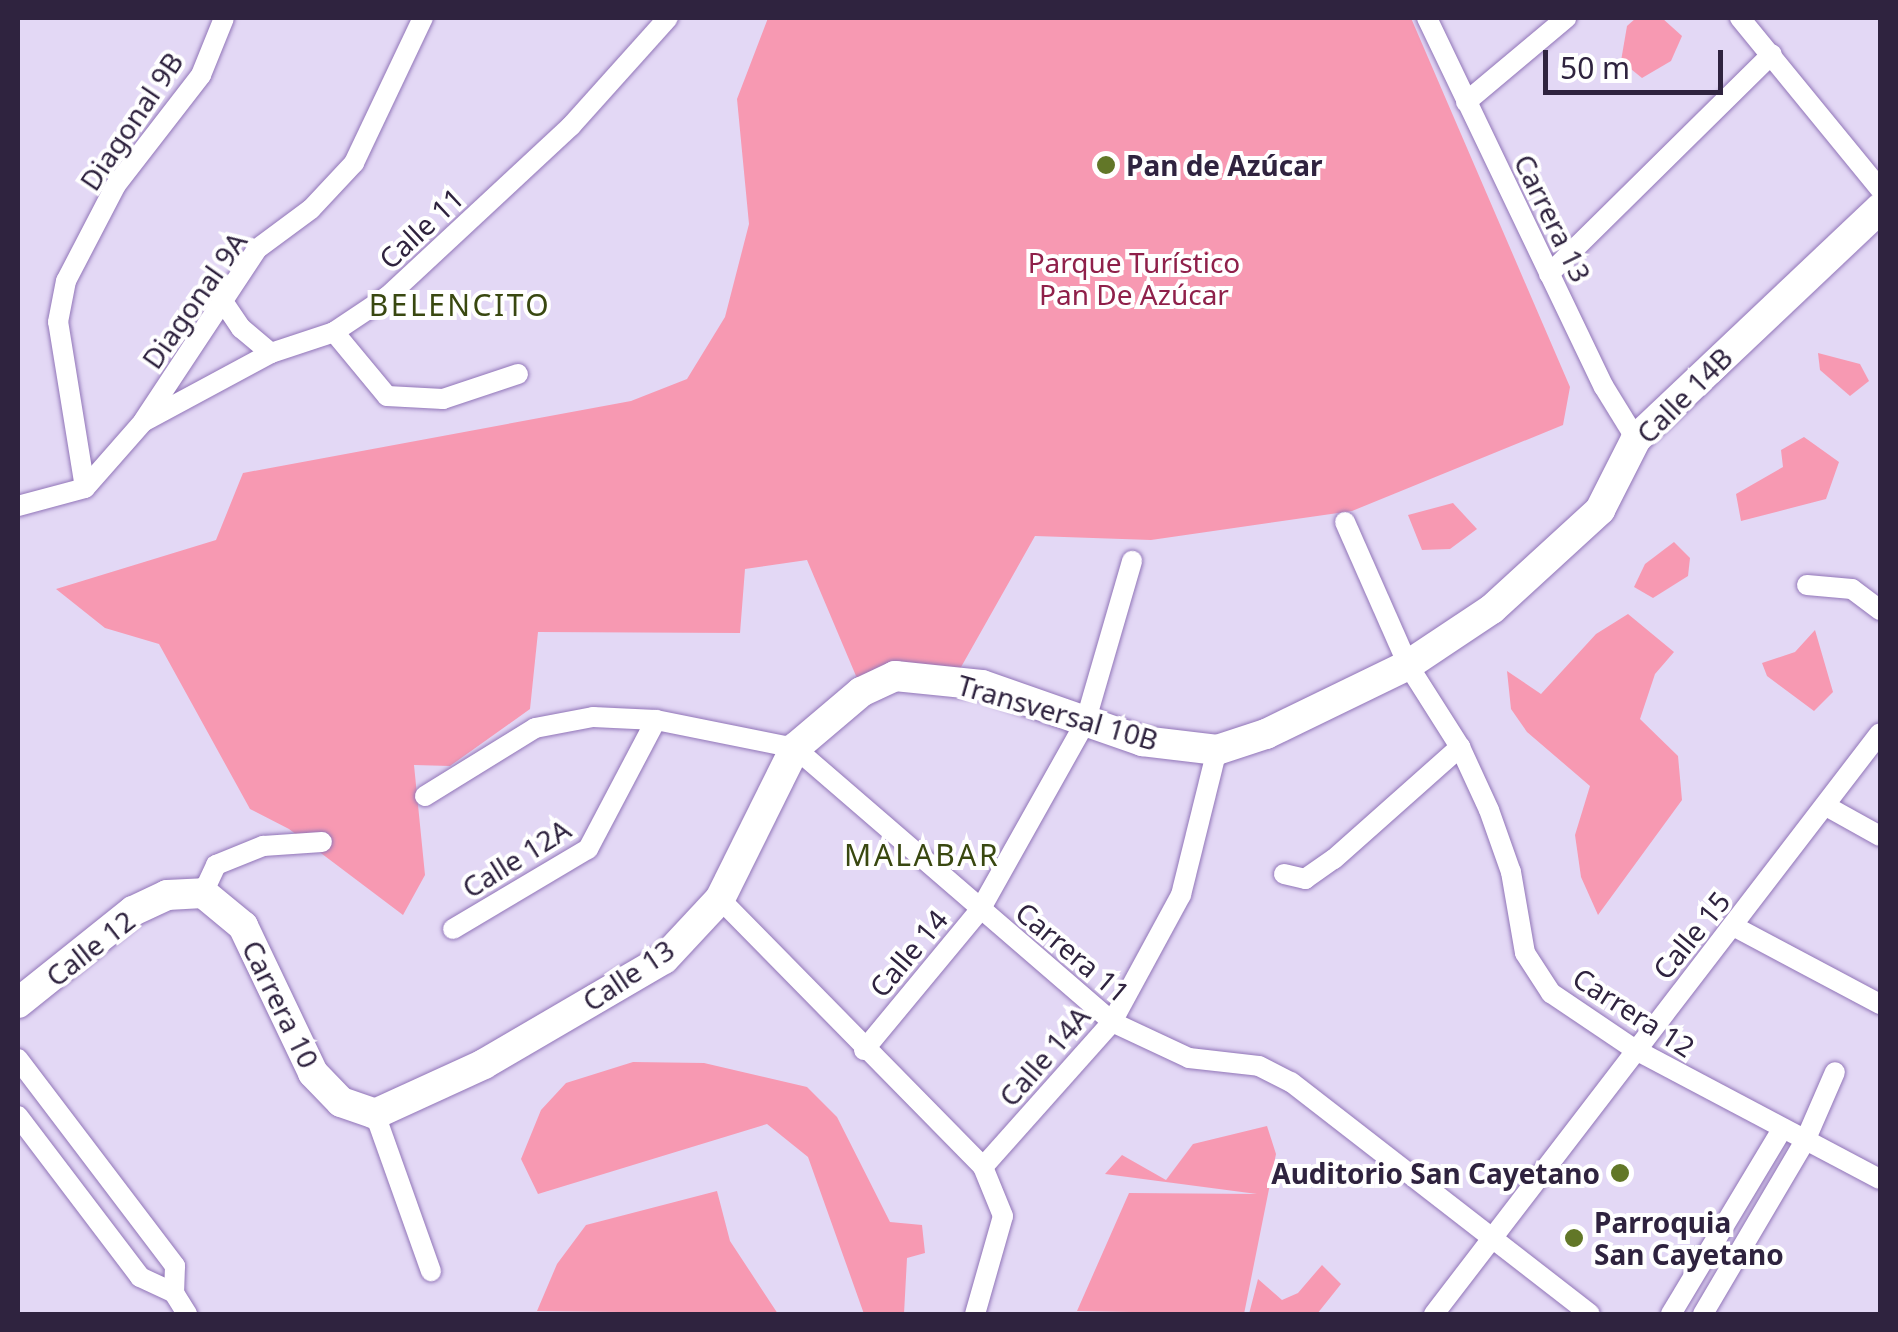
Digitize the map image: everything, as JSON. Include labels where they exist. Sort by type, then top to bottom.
[{"type":"street","name":"Diagonal 9B","points":[[85,488],[58,322],[66,280],[116,185],[201,74],[224,18]]},
{"type":"street","name":"Diagonal 9A","points":[[143,422],[257,249],[310,209],[354,162],[423,18]]},
{"type":"street","name":"Calle 11","points":[[85,488],[143,422],[271,354],[334,332],[388,296],[571,126],[668,18]]},
{"type":"street","name":"Carrera 13","points":[[1427,18],[1548,274],[1636,439]]},
{"type":"street","points":[[1466,102],[1566,18]]},
{"type":"street","points":[[1740,18],[1880,190]]},
{"type":"street","points":[[1548,274],[1772,54]]},
{"type":"street","name":"Calle 14B","points":[[1408,664],[1492,609],[1600,510],[1636,439],[1880,208]]},
{"type":"street","points":[[222,300],[241,328],[271,354]]},
{"type":"street","points":[[334,332],[375,388],[387,396],[443,399],[518,374]]},
{"type":"street","points":[[18,506],[85,488]]},
{"type":"street","name":"Carrera 12","points":[[1344,522],[1408,664],[1460,746],[1511,872],[1525,953],[1551,993],[1634,1049],[1781,1131],[1880,1179]]},
{"type":"street","name":"Calle 14","points":[[864,1050],[980,910],[1085,723],[1132,561]]},
{"type":"street","points":[[1807,585],[1852,588],[1880,610]]},
{"type":"street","points":[[1217,750],[1408,664]]},
{"type":"street","name":"Transversal 10B","points":[[795,748],[861,692],[895,676],[982,685],[1142,741],[1217,750]]},
{"type":"street","points":[[425,796],[535,728],[593,718],[656,720],[795,748]]},
{"type":"street","name":"Calle 12A","points":[[453,929],[588,849],[612,814],[656,720]]},
{"type":"street","name":"Calle 15","points":[[1434,1314],[1634,1049],[1735,928],[1880,733]]},
{"type":"street","points":[[1284,874],[1305,879],[1334,859],[1460,746]]},
{"type":"street","name":"Calle 13","points":[[375,1114],[484,1064],[664,959],[720,899],[795,748]]},
{"type":"street","name":"Carrera 11","points":[[795,748],[1112,1022],[1189,1058],[1259,1066],[1291,1082],[1590,1314]]},
{"type":"street","name":"Calle 14A","points":[[982,1167],[1112,1022],[1181,896],[1217,750]]},
{"type":"street","points":[[1826,806],[1880,836]]},
{"type":"street","points":[[202,893],[216,865],[263,846],[322,842]]},
{"type":"street","name":"Calle 12","points":[[18,1003],[133,911],[168,896],[202,893]]},
{"type":"street","name":"Carrera 10","points":[[202,893],[243,926],[313,1073],[341,1102],[375,1114]]},
{"type":"street","points":[[720,899],[982,1167],[1003,1216],[975,1314]]},
{"type":"street","points":[[1735,928],[1880,1004]]},
{"type":"street","points":[[18,1060],[174,1266],[174,1293],[187,1314]]},
{"type":"street","points":[[1703,1314],[1805,1141],[1835,1072]]},
{"type":"street","points":[[375,1114],[430,1271]]},
{"type":"street","points":[[18,1116],[140,1277],[174,1293]]},
{"type":"street","points":[[1681,1311],[1781,1131]]},
{"type":"green space","name":"Parque Turístico Pan De Azúcar","points":[[768,18],[1411,18],[1570,387],[1563,425],[1352,511],[1151,540],[1035,536],[956,676],[859,683],[807,560],[745,569],[740,633],[538,632],[530,709],[450,766],[414,765],[425,875],[403,915],[289,829],[250,809],[159,644],[105,628],[56,589],[216,540],[243,473],[631,401],[687,379],[725,317],[749,224],[737,99]]},
{"type":"green space","points":[[1636,18],[1662,18],[1682,36],[1671,61],[1642,78],[1621,61],[1627,26]]},
{"type":"green space","points":[[1818,353],[1860,364],[1869,381],[1850,396],[1820,370]]},
{"type":"green space","points":[[1804,437],[1839,462],[1826,499],[1741,521],[1736,494],[1783,467],[1781,450]]},
{"type":"green space","points":[[1453,503],[1477,529],[1450,549],[1422,550],[1408,515]]},
{"type":"green space","points":[[1674,542],[1690,558],[1688,576],[1653,598],[1634,587],[1645,564]]},
{"type":"green space","points":[[1628,614],[1674,652],[1655,674],[1640,719],[1678,756],[1682,800],[1598,915],[1581,877],[1575,835],[1590,786],[1527,732],[1511,709],[1507,671],[1541,694],[1596,634]]},
{"type":"green space","points":[[1815,630],[1833,692],[1814,711],[1767,676],[1762,663],[1795,652]]},
{"type":"green space","points":[[633,1062],[704,1063],[807,1087],[837,1117],[890,1222],[922,1225],[925,1253],[907,1258],[904,1314],[864,1314],[808,1157],[767,1124],[538,1194],[521,1159],[541,1110],[566,1083]]},
{"type":"green space","points":[[1267,1126],[1276,1154],[1244,1314],[1077,1311],[1129,1193],[1257,1194],[1105,1174],[1122,1155],[1166,1180],[1193,1144]]},
{"type":"green space","points":[[717,1191],[730,1241],[778,1314],[537,1311],[557,1264],[586,1225]]},
{"type":"green space","points":[[1322,1265],[1341,1284],[1317,1314],[1249,1314],[1258,1279],[1282,1300],[1298,1293]]},
{"type":"place","name":"Pan de Azúcar","points":[[1106,165]]},
{"type":"place","name":"Auditorio San Cayetano","points":[[1620,1173]]},
{"type":"place","name":"Parroquia San Cayetano","points":[[1574,1238]]},
{"type":"district","name":"BELENCITO","points":[[460,305]]},
{"type":"district","name":"MALABAR","points":[[922,855]]}]
